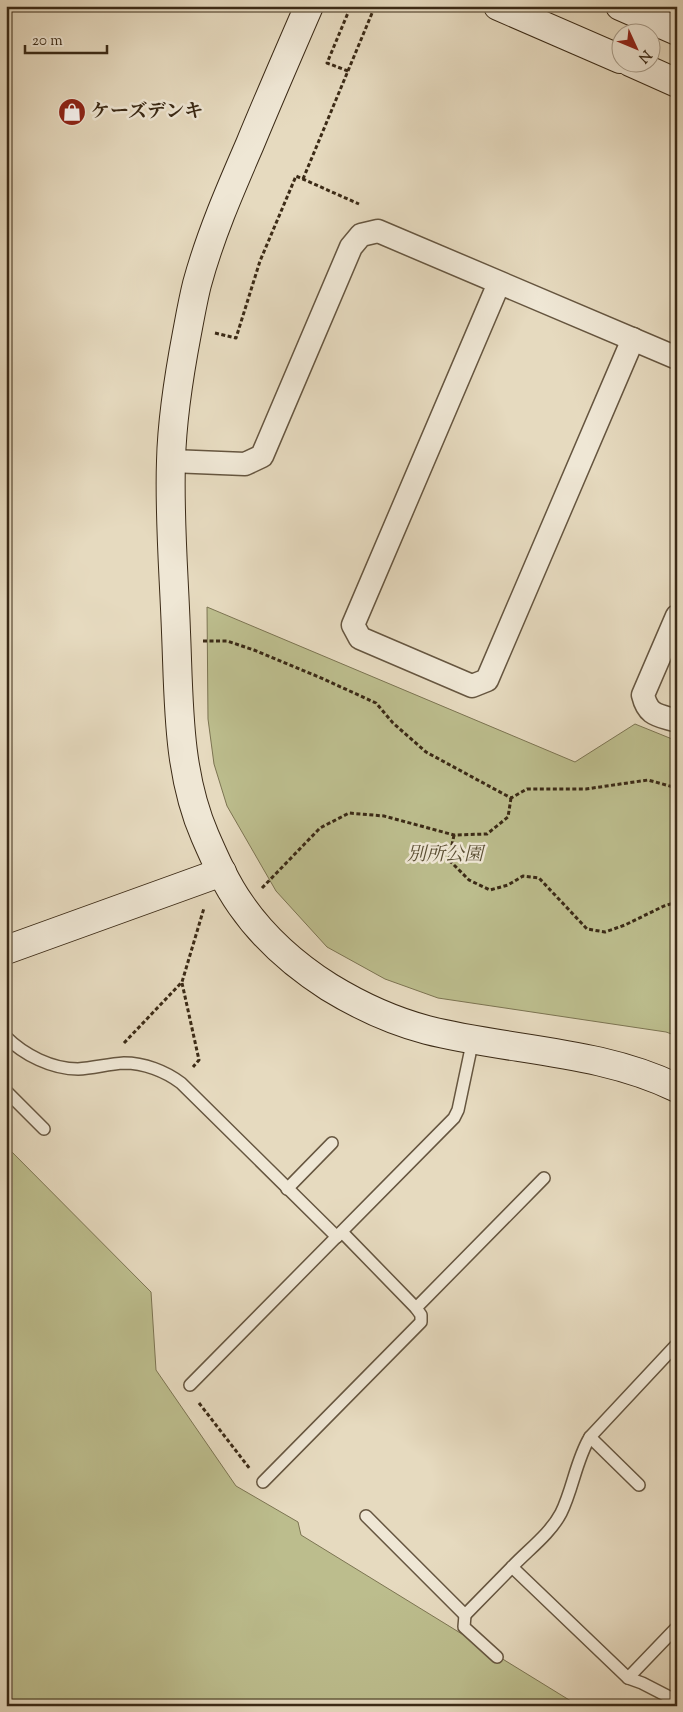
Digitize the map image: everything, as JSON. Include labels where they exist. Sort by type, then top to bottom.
[{"type":"street","points":[[309,6],[217,220],[196,286],[181,365],[171,461],[171,514],[180,723],[186,772],[204,833],[239,903],[251,918],[284,953],[312,976],[352,1001],[375,1012],[427,1030],[558,1053],[623,1067],[677,1088]]},
{"type":"street","points":[[498,6],[610,55]]},
{"type":"street","points":[[620,6],[677,31]]},
{"type":"street","points":[[652,72],[677,83]]},
{"type":"street","points":[[171,461],[245,464],[262,456],[351,247],[361,235],[378,230],[677,358]]},
{"type":"street","points":[[499,283],[353,625],[360,638],[472,686],[487,680],[634,339]]},
{"type":"street","points":[[677,616],[643,695],[646,706],[652,713],[677,720]]},
{"type":"street","points":[[6,950],[222,872]]},
{"type":"lane","points":[[190,1385],[454,1118],[458,1110],[473,1039]]},
{"type":"lane","points":[[8,1044],[40,1060],[64,1067],[88,1068],[125,1063],[166,1073],[181,1083],[287,1189],[339,1235],[416,1308],[421,1315],[421,1322],[263,1482]]},
{"type":"lane","points":[[6,1091],[44,1129]]},
{"type":"lane","points":[[287,1189],[332,1142]]},
{"type":"lane","points":[[416,1308],[544,1178]]},
{"type":"lane","points":[[498,1657],[464,1627],[465,1615],[558,1518],[567,1501],[585,1445],[590,1437],[677,1344]]},
{"type":"lane","points":[[590,1437],[639,1485]]},
{"type":"lane","points":[[366,1516],[465,1615]]},
{"type":"lane","points":[[512,1567],[628,1678],[677,1701]]},
{"type":"lane","points":[[628,1678],[677,1628]]},
{"type":"path","points":[[303,179],[375,6]]},
{"type":"path","points":[[348,71],[327,63],[350,8]]},
{"type":"path","points":[[214,333],[236,338],[260,261],[296,176],[359,204]]},
{"type":"path","points":[[202,642],[226,641],[254,650],[319,676],[376,703],[393,723],[426,752],[511,798]]},
{"type":"path","points":[[511,798],[527,789],[586,789],[648,780],[677,788]]},
{"type":"path","points":[[260,890],[320,828],[349,812],[384,816],[454,835],[487,834],[508,817],[511,798]]},
{"type":"path","points":[[454,835],[449,860],[469,880],[490,890],[508,885],[523,876],[539,878],[587,929],[605,932],[677,902]]},
{"type":"path","points":[[120,1047],[182,982],[205,905]]},
{"type":"path","points":[[182,982],[199,1060],[189,1070]]},
{"type":"path","points":[[190,1385],[187,1388],[250,1469],[263,1482]]},
{"type":"green space","name":"別所公園","points":[[207,607],[575,762],[635,724],[677,741],[677,1036],[666,1032],[438,998],[385,979],[327,947],[276,891],[227,806],[214,764],[208,719]]},
{"type":"green space","points":[[6,1146],[151,1292],[156,1370],[236,1486],[298,1522],[301,1535],[579,1706],[6,1706]]},
{"type":"place","name":"ケーズデンキ","points":[[72,112]]}]
